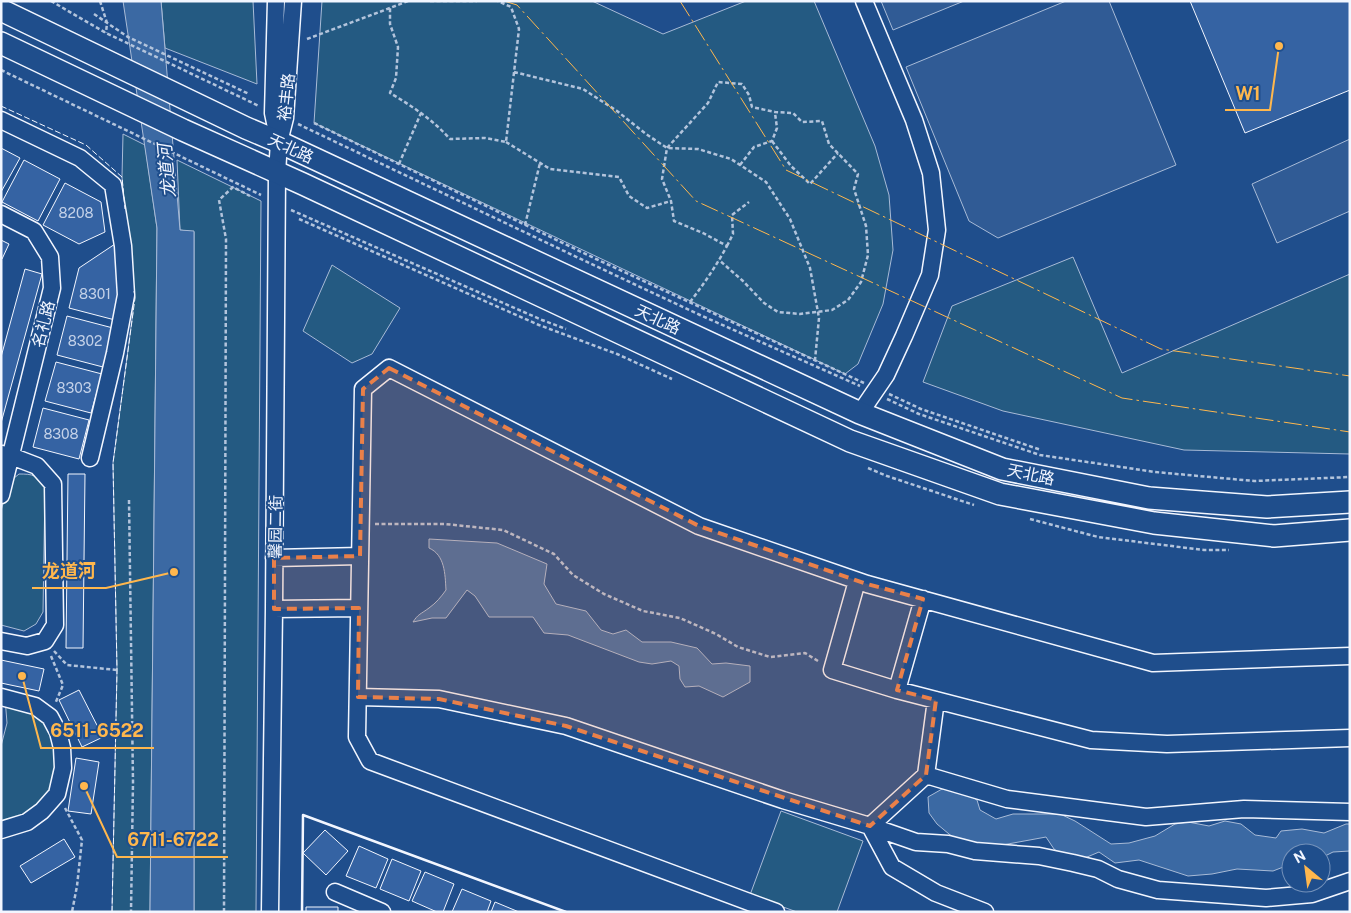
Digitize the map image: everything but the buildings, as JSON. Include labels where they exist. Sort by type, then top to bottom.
[{"type":"main road","name":"天北路","points":[[1,10],[246,128],[860,413],[1002,469],[1148,498],[1267,507],[1350,502]]},
{"type":"main road","name":"天北路","points":[[1,43],[850,442],[1000,494],[1154,523],[1274,536],[1350,530]]},
{"type":"street","name":"裕丰路","points":[[276,1],[279,142]]},
{"type":"street","name":"裕丰路","points":[[279,115],[293,19],[293,1]]},
{"type":"street","points":[[860,413],[886,375],[930,275],[937,230],[931,173],[917,128],[864,1]]},
{"type":"street","points":[[1,120],[80,158],[113,185],[123,246],[126,295],[115,353],[90,458]]},
{"type":"street","name":"馨园二街","points":[[270,912],[277,173],[279,142]]},
{"type":"street","name":"名礼路","points":[[1,214],[34,231],[50,256],[52,288],[6,454],[1,494]]},
{"type":"street","points":[[776,912],[370,761],[357,737],[363,389],[389,368],[699,526],[856,581],[1153,663],[1350,656]]},
{"type":"street","points":[[1,641],[27,646],[45,641],[54,625],[53,484],[37,466],[6,454]]},
{"type":"street","points":[[274,558],[360,556]]},
{"type":"street","points":[[856,581],[832,670],[897,690],[1091,740],[1167,744],[1350,738]]},
{"type":"street","points":[[897,690],[923,598]]},
{"type":"street","points":[[274,609],[359,608]]},
{"type":"street","points":[[1,697],[35,706],[50,717],[58,732],[62,748],[62,768],[57,794],[42,811],[27,822],[1,830]]},
{"type":"street","points":[[358,697],[439,699],[566,726],[783,800],[916,842],[948,844],[975,851],[1039,856],[1098,869],[1118,879],[1158,890],[1266,898],[1312,894],[1350,881]]},
{"type":"street","points":[[870,826],[926,775],[936,700]]},
{"type":"street","points":[[926,775],[1007,799],[1146,818],[1244,809],[1350,812]]},
{"type":"street","points":[[870,826],[892,867],[936,892],[985,912]]},
{"type":"street","points":[[335,892],[382,912]]},
{"type":"path","points":[[51,1],[106,33],[647,290],[876,391],[921,409],[1041,450]]},
{"type":"path","points":[[100,1],[107,23],[106,33]]},
{"type":"path","points":[[307,39],[408,1]]},
{"type":"path","points":[[430,1],[477,1]]},
{"type":"path","points":[[498,1],[511,7],[519,29],[506,142]]},
{"type":"path","points":[[390,8],[390,24],[398,47],[396,78],[390,92],[438,126],[450,139],[485,138],[506,142],[550,170],[619,177],[629,196],[648,208],[671,200]]},
{"type":"path","points":[[94,14],[128,37],[249,94]]},
{"type":"path","points":[[1,70],[278,204],[542,320]]},
{"type":"path","points":[[514,72],[583,89],[617,111],[667,148],[698,149],[731,159],[766,182],[790,219],[810,268],[819,318],[815,360]]},
{"type":"path","points":[[719,260],[764,303],[778,312],[800,314],[832,310],[848,300],[861,282],[868,255],[866,226],[854,189],[858,174],[829,144],[822,121],[802,122],[793,114],[752,107],[749,95],[742,84],[718,82],[708,103],[667,148],[662,179],[671,200],[674,220],[727,246]]},
{"type":"path","points":[[772,141],[777,128],[774,112]]},
{"type":"path","points":[[400,164],[421,113]]},
{"type":"path","points":[[314,123],[815,360],[919,414],[1040,455],[1155,472],[1254,481],[1350,477]]},
{"type":"path","points":[[740,165],[754,147],[772,141]]},
{"type":"path","points":[[772,141],[791,166],[810,184],[838,153]]},
{"type":"path","points":[[525,224],[540,163]]},
{"type":"path","points":[[224,912],[226,239],[219,200],[233,187],[250,196]]},
{"type":"path","points":[[690,302],[714,270],[733,234],[732,214],[749,202]]},
{"type":"path","points":[[129,500],[133,782],[131,912]]},
{"type":"path","points":[[361,524],[444,524],[503,530],[554,554],[573,575],[604,594],[643,610],[680,618],[716,634],[738,647],[770,658],[805,653],[832,670]]},
{"type":"path","points":[[45,641],[67,665],[117,670]]},
{"type":"path","points":[[45,641],[63,685],[50,717]]},
{"type":"path","points":[[57,794],[82,840],[72,912]]},
{"type":"highlighted area","points":[[389,368],[699,526],[867,584],[923,599],[897,690],[936,700],[926,775],[870,826],[566,726],[439,699],[358,697],[359,608],[274,609],[274,558],[360,556],[363,389]]},
{"type":"shaded area","points":[[161,1],[253,1],[257,84],[165,48]]},
{"type":"shaded area","points":[[322,1],[592,1],[663,34],[746,1],[814,1],[875,146],[889,195],[893,250],[883,304],[858,364],[845,374],[314,123]]},
{"type":"shaded area","points":[[881,1],[964,1],[893,30]]},
{"type":"shaded area","points":[[1066,1],[1109,1],[1176,165],[998,238],[969,221],[906,67]]},
{"type":"shaded area","points":[[123,134],[145,145],[157,228],[150,912],[112,912],[117,670],[113,463],[133,312],[122,177]]},
{"type":"shaded area","points":[[1350,139],[1350,211],[1277,243],[1252,184]]},
{"type":"shaded area","points":[[177,160],[261,201],[256,912],[194,912],[194,232],[180,230]]},
{"type":"shaded area","points":[[1073,257],[1122,373],[1350,274],[1350,454],[1184,450],[1003,411],[923,382],[952,306]]},
{"type":"shaded area","points":[[332,265],[400,308],[372,354],[352,363],[303,331]]},
{"type":"shaded area","points":[[19,474],[34,476],[45,487],[43,612],[36,624],[24,631],[1,625],[1,511],[8,483]]},
{"type":"shaded area","points":[[5,698],[35,706],[58,732],[57,794],[1,830],[1,746],[7,723]]},
{"type":"shaded area","points":[[781,811],[863,841],[837,912],[797,912],[750,895]]},
{"type":"water","name":"龙道河","points":[[123,1],[161,1],[180,230],[194,231],[194,912],[150,912],[157,228]]},
{"type":"water","points":[[429,539],[497,543],[547,564],[544,584],[556,604],[586,611],[601,630],[613,634],[626,630],[642,642],[671,642],[697,648],[712,664],[726,663],[750,666],[750,682],[723,697],[699,686],[685,687],[680,679],[679,666],[671,661],[652,664],[639,662],[568,635],[544,633],[533,617],[489,617],[475,596],[467,590],[446,618],[432,618],[413,622],[432,606],[446,590],[441,560],[429,548]]},
{"type":"water","points":[[942,789],[964,792],[977,800],[980,810],[996,819],[1013,814],[1060,814],[1075,821],[1111,844],[1129,843],[1155,836],[1175,824],[1188,822],[1209,826],[1225,821],[1241,824],[1255,835],[1276,838],[1281,831],[1302,829],[1324,833],[1350,824],[1350,851],[1331,853],[1331,843],[1281,843],[1281,868],[1273,871],[1237,869],[1188,876],[1139,860],[1115,863],[1099,852],[1073,863],[1054,849],[1046,837],[997,846],[955,839],[937,824],[929,813],[928,797]]},
{"type":"fence","points":[[1,106],[86,145],[122,177],[125,209]]},
{"type":"fence","points":[[112,912],[117,670],[113,463],[135,298],[134,291]]},
{"type":"wall","points":[[302,912],[303,815],[566,912]]},
{"type":"power","points":[[504,1],[517,5],[696,201],[1122,398],[1350,432]]},
{"type":"power","points":[[680,1],[786,170],[1161,349],[1350,376]]},
{"type":"place","name":"W1","points":[[1279,46]]},
{"type":"place","name":"龙道河","points":[[174,572]]},
{"type":"place","name":"6511-6522","points":[[22,676]]},
{"type":"place","name":"6711-6722","points":[[84,786]]}]
